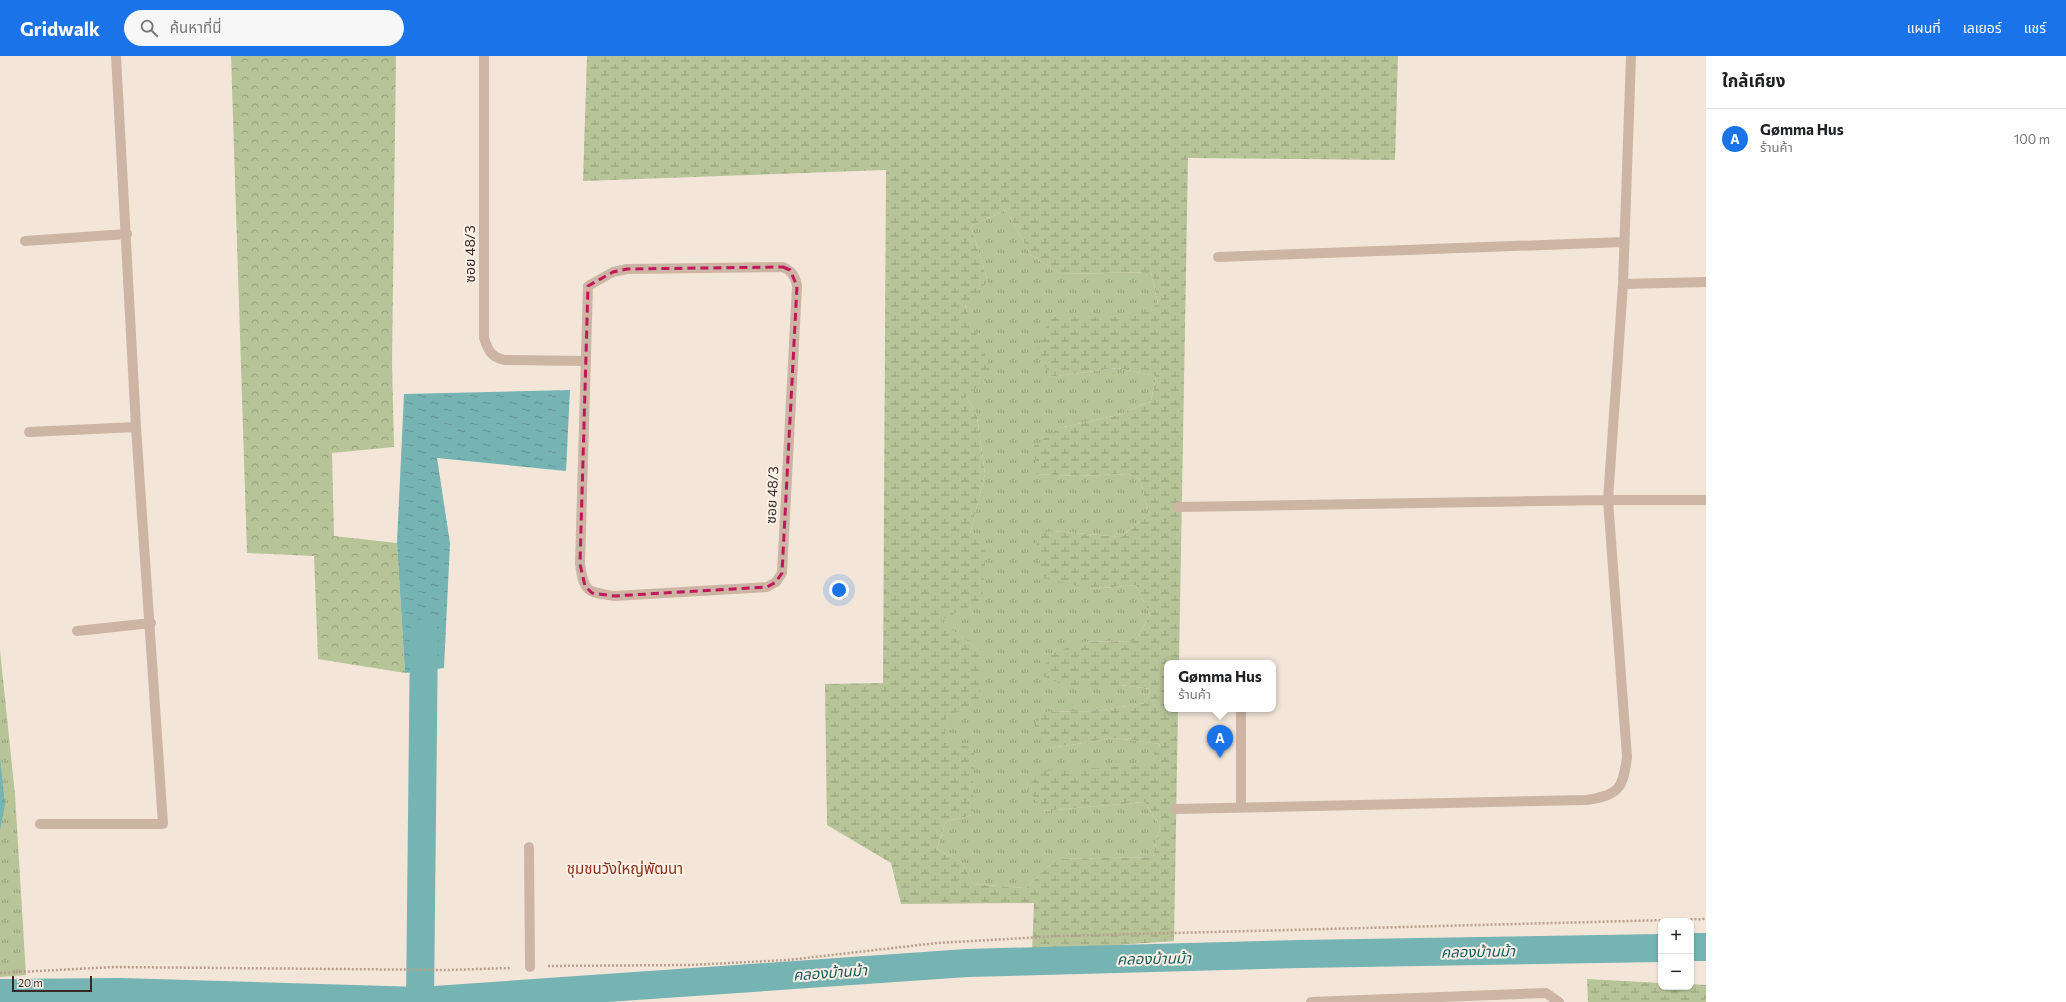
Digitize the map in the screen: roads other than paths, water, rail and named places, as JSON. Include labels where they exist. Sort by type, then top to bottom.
[{"type":"street","points":[[40,824],[163,824],[151,623],[136,427],[127,234],[116,56]]},
{"type":"street","name":"ซอย 48/3","points":[[484,56],[484,338],[486,344],[494,358],[504,360],[586,361]]},
{"type":"street","points":[[1176,809],[1586,800],[1605,797],[1618,788],[1624,779],[1627,757],[1608,500],[1623,284],[1631,56]]},
{"type":"street","points":[[25,240],[127,234]]},
{"type":"street","points":[[1218,257],[1624,242]]},
{"type":"street","name":"ซอย 48/3","points":[[783,267],[790,270],[795,276],[797,286],[782,573],[776,582],[767,587],[614,596],[592,593],[585,586],[580,564],[586,361],[588,286],[613,272],[628,269],[783,267]]},
{"type":"street","points":[[1623,284],[1706,282]]},
{"type":"street","points":[[29,432],[136,427]]},
{"type":"street","points":[[1178,507],[1608,500],[1706,500]]},
{"type":"street","points":[[76,631],[151,623]]},
{"type":"street","points":[[1241,712],[1242,808]]},
{"type":"street","points":[[528,847],[530,967]]},
{"type":"street","points":[[1311,1002],[1546,993],[1559,1002]]},
{"type":"water","points":[[570,390],[566,471],[437,458],[450,543],[444,668],[405,673],[397,543],[404,394]]},
{"type":"water","points":[[0,758],[5,805],[0,830]]},
{"type":"waterway","points":[[420,1001],[424,633]]},
{"type":"waterway","name":"คลองบ้านม้า","points":[[1694,947],[1706,947]]},
{"type":"waterway","name":"คลองบ้านม้า","points":[[0,993],[120,992],[420,1001],[967,963],[1300,954],[1658,948]]},
{"type":"place","name":"Gømma Hus","points":[[1220,758]]},
{"type":"district","name":"ชุมชนวังใหญ่พัฒนา","points":[[625,869]]}]
